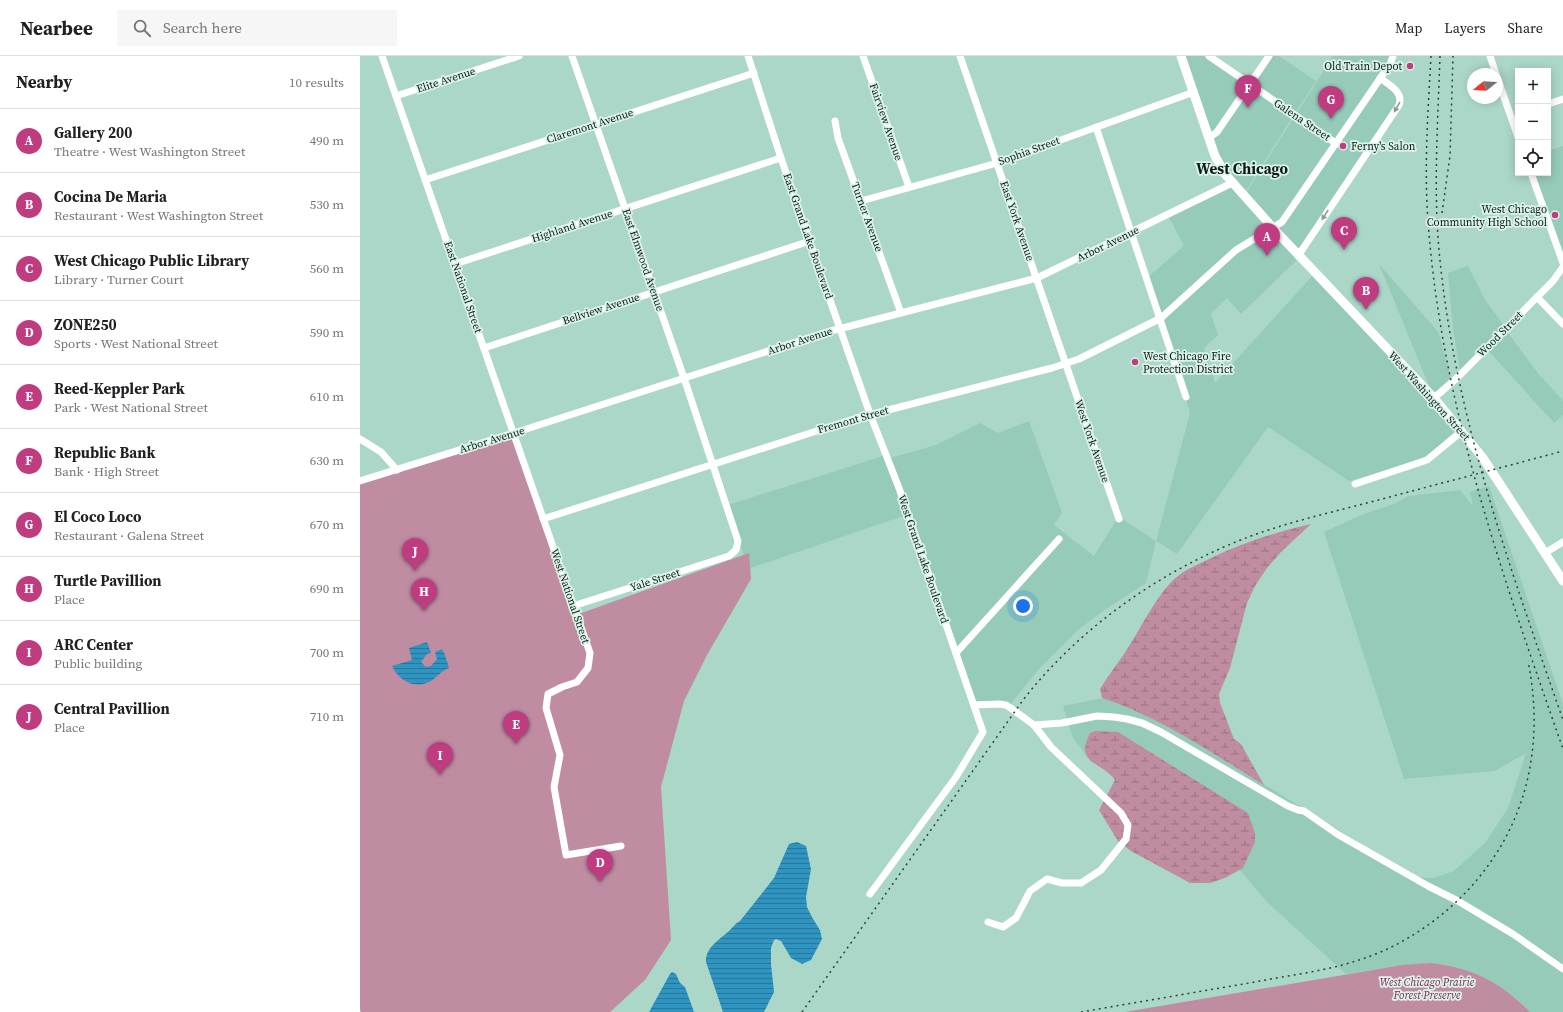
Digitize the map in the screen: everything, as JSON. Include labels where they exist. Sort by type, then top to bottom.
[{"type":"main road","name":"West Washington Street","points":[[1181,56],[1219,164],[1232,184],[1298,256],[1434,398],[1483,458],[1563,581]]},
{"type":"street","name":"East National Street","points":[[382,56],[543,519]]},
{"type":"street","name":"Elite Avenue","points":[[396,96],[519,56]]},
{"type":"street","name":"East Elmwood Avenue","points":[[572,56],[713,464],[738,541],[736,550]]},
{"type":"street","name":"East Grand Lake Boulevard","points":[[748,56],[781,158],[870,414]]},
{"type":"street","name":"Fairview Avenue","points":[[863,56],[909,187]]},
{"type":"street","name":"East York Avenue","points":[[960,56],[1066,363]]},
{"type":"street","name":"Galena Street","points":[[1208,56],[1337,144]]},
{"type":"street","points":[[1209,138],[1217,132],[1269,56]]},
{"type":"street","name":"Fremont Street","points":[[543,519],[870,414],[1079,359],[1161,318],[1236,250],[1282,222],[1337,144],[1390,64],[1393,56]]},
{"type":"street","points":[[1490,56],[1494,68]]},
{"type":"street","name":"Claremont Avenue","points":[[425,180],[754,73]]},
{"type":"street","points":[[1298,256],[1399,105],[1401,100],[1398,91],[1380,78]]},
{"type":"street","name":"Sophia Street","points":[[861,201],[997,163],[1194,92]]},
{"type":"street","points":[[1503,95],[1515,129]]},
{"type":"street","points":[[1551,103],[1563,99]]},
{"type":"street","points":[[1510,115],[1515,114]]},
{"type":"street","name":"Turner Avenue","points":[[835,121],[838,138],[900,313]]},
{"type":"street","points":[[1096,127],[1161,318],[1186,397]]},
{"type":"street","name":"Highland Avenue","points":[[455,264],[781,158]]},
{"type":"street","points":[[1532,176],[1563,263]]},
{"type":"street","name":"Arbor Avenue","points":[[360,481],[840,328],[1036,278],[1232,184]]},
{"type":"street","name":"Bellview Avenue","points":[[484,348],[810,241]]},
{"type":"street","name":"Wood Street","points":[[1434,398],[1554,280],[1563,268]]},
{"type":"street","points":[[1537,297],[1563,324]]},
{"type":"street","name":"West York Avenue","points":[[1066,363],[1119,519]]},
{"type":"street","name":"West Grand Lake Boulevard","points":[[870,414],[899,488],[983,732],[956,777],[870,894]]},
{"type":"street","points":[[1356,484],[1427,460],[1461,432]]},
{"type":"street","points":[[360,439],[381,452],[397,470]]},
{"type":"street","name":"West National Street","points":[[543,519],[590,653],[588,668],[577,682],[548,694],[546,708],[560,755],[554,787],[566,855],[621,846]]},
{"type":"street","points":[[956,652],[1059,539]]},
{"type":"street","points":[[1545,553],[1563,542]]},
{"type":"street","name":"Yale Street","points":[[573,606],[726,558],[733,554],[736,550]]},
{"type":"street","points":[[974,705],[1006,705],[1034,725],[1051,747],[1121,813],[1128,825],[1126,839],[1101,870],[1081,883],[1062,883],[1046,879],[1030,891],[1016,918],[1003,927],[988,922]]},
{"type":"street","points":[[1034,725],[1062,723],[1097,716],[1127,719],[1155,729],[1288,806],[1304,811],[1337,834],[1428,886],[1464,904],[1533,947],[1563,969]]},
{"type":"shaded area","points":[[1183,56],[1206,56],[1248,84],[1216,130],[1210,136]]},
{"type":"shaded area","points":[[1271,56],[1279,56],[1316,81],[1295,113],[1252,84]]},
{"type":"shaded area","points":[[1333,56],[1393,56],[1380,78],[1401,100],[1297,254],[1244,196]]},
{"type":"shaded area","points":[[1250,86],[1293,116],[1244,194],[1230,179],[1211,138]]},
{"type":"shaded area","name":"West Chicago Community High School","points":[[1563,146],[1563,258],[1534,176],[1551,176],[1551,150]]},
{"type":"shaded area","points":[[1232,186],[1268,225],[1234,249],[1161,316],[1148,277],[1184,246],[1168,215]]},
{"type":"shaded area","points":[[1270,228],[1299,258],[1241,314],[1227,298],[1211,314],[1218,335],[1204,348],[1215,383],[1313,275],[1457,429],[1426,458],[1349,481],[1268,427],[1177,554],[1156,541],[1190,413],[1162,319],[1238,250]]},
{"type":"shaded area","points":[[1379,264],[1439,333],[1452,382],[1434,398]]},
{"type":"shaded area","points":[[1468,266],[1485,300],[1505,327],[1460,370],[1453,329],[1448,273]]},
{"type":"shaded area","points":[[1506,330],[1536,371],[1563,401],[1563,415],[1554,423],[1486,348]]},
{"type":"shaded area","points":[[1029,421],[1062,513],[1054,525],[1094,556],[1117,519],[1121,518],[1156,541],[1146,583],[1103,611],[1079,629],[1038,670],[1010,705],[975,703],[890,458],[936,445],[980,423],[998,433]]},
{"type":"shaded area","points":[[883,456],[906,515],[748,569],[728,505]]},
{"type":"shaded area","points":[[1489,486],[1563,704],[1563,1012],[1530,1012],[1518,1000],[1485,978],[1452,966],[1402,965],[1346,974],[1267,902],[1227,855],[1150,775],[1091,762],[1073,738],[1063,706],[1102,698],[1128,706],[1185,736],[1415,877],[1433,878],[1454,871],[1485,843],[1508,808],[1526,753],[1495,771],[1404,779],[1324,532],[1361,515],[1396,503],[1408,496],[1460,490],[1473,506],[1470,492]]},
{"type":"green space","points":[[514,433],[576,615],[749,553],[751,579],[707,655],[684,701],[661,787],[671,940],[645,980],[610,1012],[361,1012],[360,483]]},
{"type":"green space","points":[[1311,524],[1281,552],[1267,568],[1255,586],[1247,603],[1230,668],[1219,694],[1220,703],[1234,739],[1241,744],[1264,785],[1165,725],[1102,698],[1100,689],[1130,645],[1150,610],[1165,589],[1182,573],[1219,554],[1245,544]]},
{"type":"green space","points":[[1095,731],[1118,732],[1248,813],[1255,833],[1255,842],[1243,868],[1225,878],[1210,883],[1190,883],[1131,851],[1118,841],[1099,810],[1115,780],[1091,761],[1085,751],[1090,733]]},
{"type":"green space","name":"West Chicago Prairie Forest Preserve","points":[[1431,963],[1446,965],[1485,978],[1508,992],[1530,1012],[1125,1012],[1402,965]]},
{"type":"water","points":[[427,642],[431,653],[427,654],[421,662],[426,667],[431,666],[437,659],[435,652],[442,649],[449,668],[425,684],[413,684],[403,680],[392,666],[412,660],[409,648]]},
{"type":"water","points":[[797,842],[806,846],[811,869],[806,897],[807,907],[820,930],[822,939],[811,960],[802,964],[791,958],[781,941],[776,939],[774,940],[771,948],[771,964],[774,992],[764,1012],[723,1012],[706,962],[708,952],[715,943],[740,921],[774,878],[789,844]]},
{"type":"water","points":[[672,972],[676,974],[680,983],[685,987],[694,1012],[649,1012],[670,974]]},
{"type":"railway","points":[[1431,56],[1426,180],[1428,221],[1435,289],[1446,357],[1461,423],[1497,555],[1563,749]]},
{"type":"railway","points":[[1440,56],[1436,192],[1438,238],[1445,300],[1455,362],[1485,483],[1522,602],[1563,720]]},
{"type":"railway","points":[[1442,213],[1450,156],[1453,56]]},
{"type":"railway","points":[[802,1012],[1023,700],[1046,673],[1097,624],[1155,583],[1186,565],[1218,549],[1251,536],[1301,520],[1563,451]]},
{"type":"railway","points":[[1081,1012],[1336,967],[1393,946],[1412,936],[1440,916],[1467,891],[1490,863],[1508,833],[1521,802],[1530,768],[1534,734],[1533,698],[1528,661]]},
{"type":"place","name":"Old Train Depot","points":[[1410,66]]},
{"type":"place","name":"Republic Bank","points":[[1248,108]]},
{"type":"place","name":"El Coco Loco","points":[[1331,119]]},
{"type":"place","name":"Ferny's Salon","points":[[1343,146]]},
{"type":"place","name":"West Chicago Community High School","points":[[1555,215]]},
{"type":"place","name":"West Chicago Public Library","points":[[1344,250]]},
{"type":"place","name":"Gallery 200","points":[[1267,256]]},
{"type":"place","name":"Cocina De Maria","points":[[1366,310]]},
{"type":"place","name":"West Chicago Fire Protection District","points":[[1135,362]]},
{"type":"place","name":"Central Pavillion","points":[[415,571]]},
{"type":"place","name":"Turtle Pavillion","points":[[424,611]]},
{"type":"place","name":"Reed-Keppler Park","points":[[516,744]]},
{"type":"place","name":"ARC Center","points":[[440,775]]},
{"type":"place","name":"ZONE250","points":[[600,882]]},
{"type":"district","name":"West Chicago","points":[[1242,168]]}]
